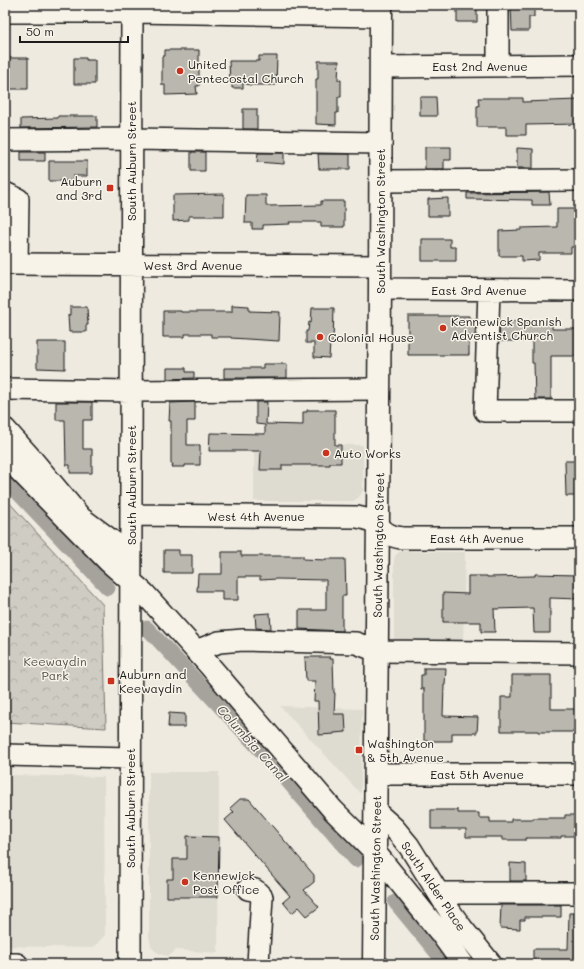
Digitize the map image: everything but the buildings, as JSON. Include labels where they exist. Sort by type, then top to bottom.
[{"type":"main road","name":"South Washington Street","points":[[374,964],[381,10]]},
{"type":"street","points":[[498,5],[498,66]]},
{"type":"street","points":[[5,12],[132,9],[381,10]]},
{"type":"street","name":"South Auburn Street","points":[[130,964],[132,9]]},
{"type":"street","name":"East 2nd Avenue","points":[[381,66],[579,65]]},
{"type":"street","points":[[5,140],[132,139],[381,143]]},
{"type":"street","points":[[380,181],[579,180]]},
{"type":"street","points":[[5,193],[18,200],[11,264]]},
{"type":"street","name":"West 3rd Avenue","points":[[11,264],[380,266]]},
{"type":"street","name":"East 3rd Avenue","points":[[380,289],[579,290]]},
{"type":"street","points":[[489,290],[485,411],[579,411]]},
{"type":"street","points":[[5,389],[131,392],[379,389]]},
{"type":"street","points":[[5,429],[81,518],[131,555]]},
{"type":"street","points":[[5,456],[91,545],[144,593],[333,810],[375,852],[442,935],[463,964]]},
{"type":"street","name":"West 4th Avenue","points":[[131,515],[357,517],[366,519],[378,527]]},
{"type":"street","name":"East 4th Avenue","points":[[378,527],[393,537],[402,538],[579,538]]},
{"type":"street","points":[[196,651],[219,642],[243,640],[356,643],[377,651],[579,653]]},
{"type":"street","points":[[5,755],[130,758]]},
{"type":"street","name":"East 5th Avenue","points":[[376,774],[579,774]]},
{"type":"street","name":"South Alder Place","points":[[375,811],[394,828],[409,846],[449,910],[491,964]]},
{"type":"street","points":[[248,889],[255,890],[262,897],[258,964]]},
{"type":"street","points":[[439,893],[579,893]]},
{"type":"street","points":[[5,964],[18,964]]},
{"type":"shaded area","points":[[254,444],[363,445],[363,490],[358,498],[353,501],[254,501]]},
{"type":"shaded area","points":[[399,552],[465,552],[463,648],[394,647],[394,560],[395,556]]},
{"type":"shaded area","points":[[280,706],[362,709],[361,794]]},
{"type":"shaded area","points":[[149,772],[219,772],[218,953],[176,950],[169,956],[162,955],[155,951],[151,946],[149,937]]},
{"type":"shaded area","points":[[5,775],[104,777],[105,935],[93,948],[5,946]]},
{"type":"green space","name":"Keewaydin Park","points":[[5,498],[103,605],[106,728],[5,722]]},
{"type":"waterway","name":"Columbia Canal","points":[[5,479],[108,588]]},
{"type":"waterway","name":"Columbia Canal","points":[[147,628],[266,756],[356,860]]},
{"type":"waterway","name":"Columbia Canal","points":[[395,902],[446,964]]},
{"type":"place","name":"United Pentecostal Church","points":[[180,71]]},
{"type":"place","name":"Auburn and 3rd","points":[[110,188]]},
{"type":"place","name":"Kennewick Spanish Adventist Church","points":[[443,328]]},
{"type":"place","name":"Colonial House","points":[[320,337]]},
{"type":"place","name":"Auto Works","points":[[326,453]]},
{"type":"place","name":"Auburn and Keewaydin","points":[[111,681]]},
{"type":"place","name":"Washington & 5th Avenue","points":[[359,750]]},
{"type":"place","name":"Kennewick Post Office","points":[[185,882]]}]
